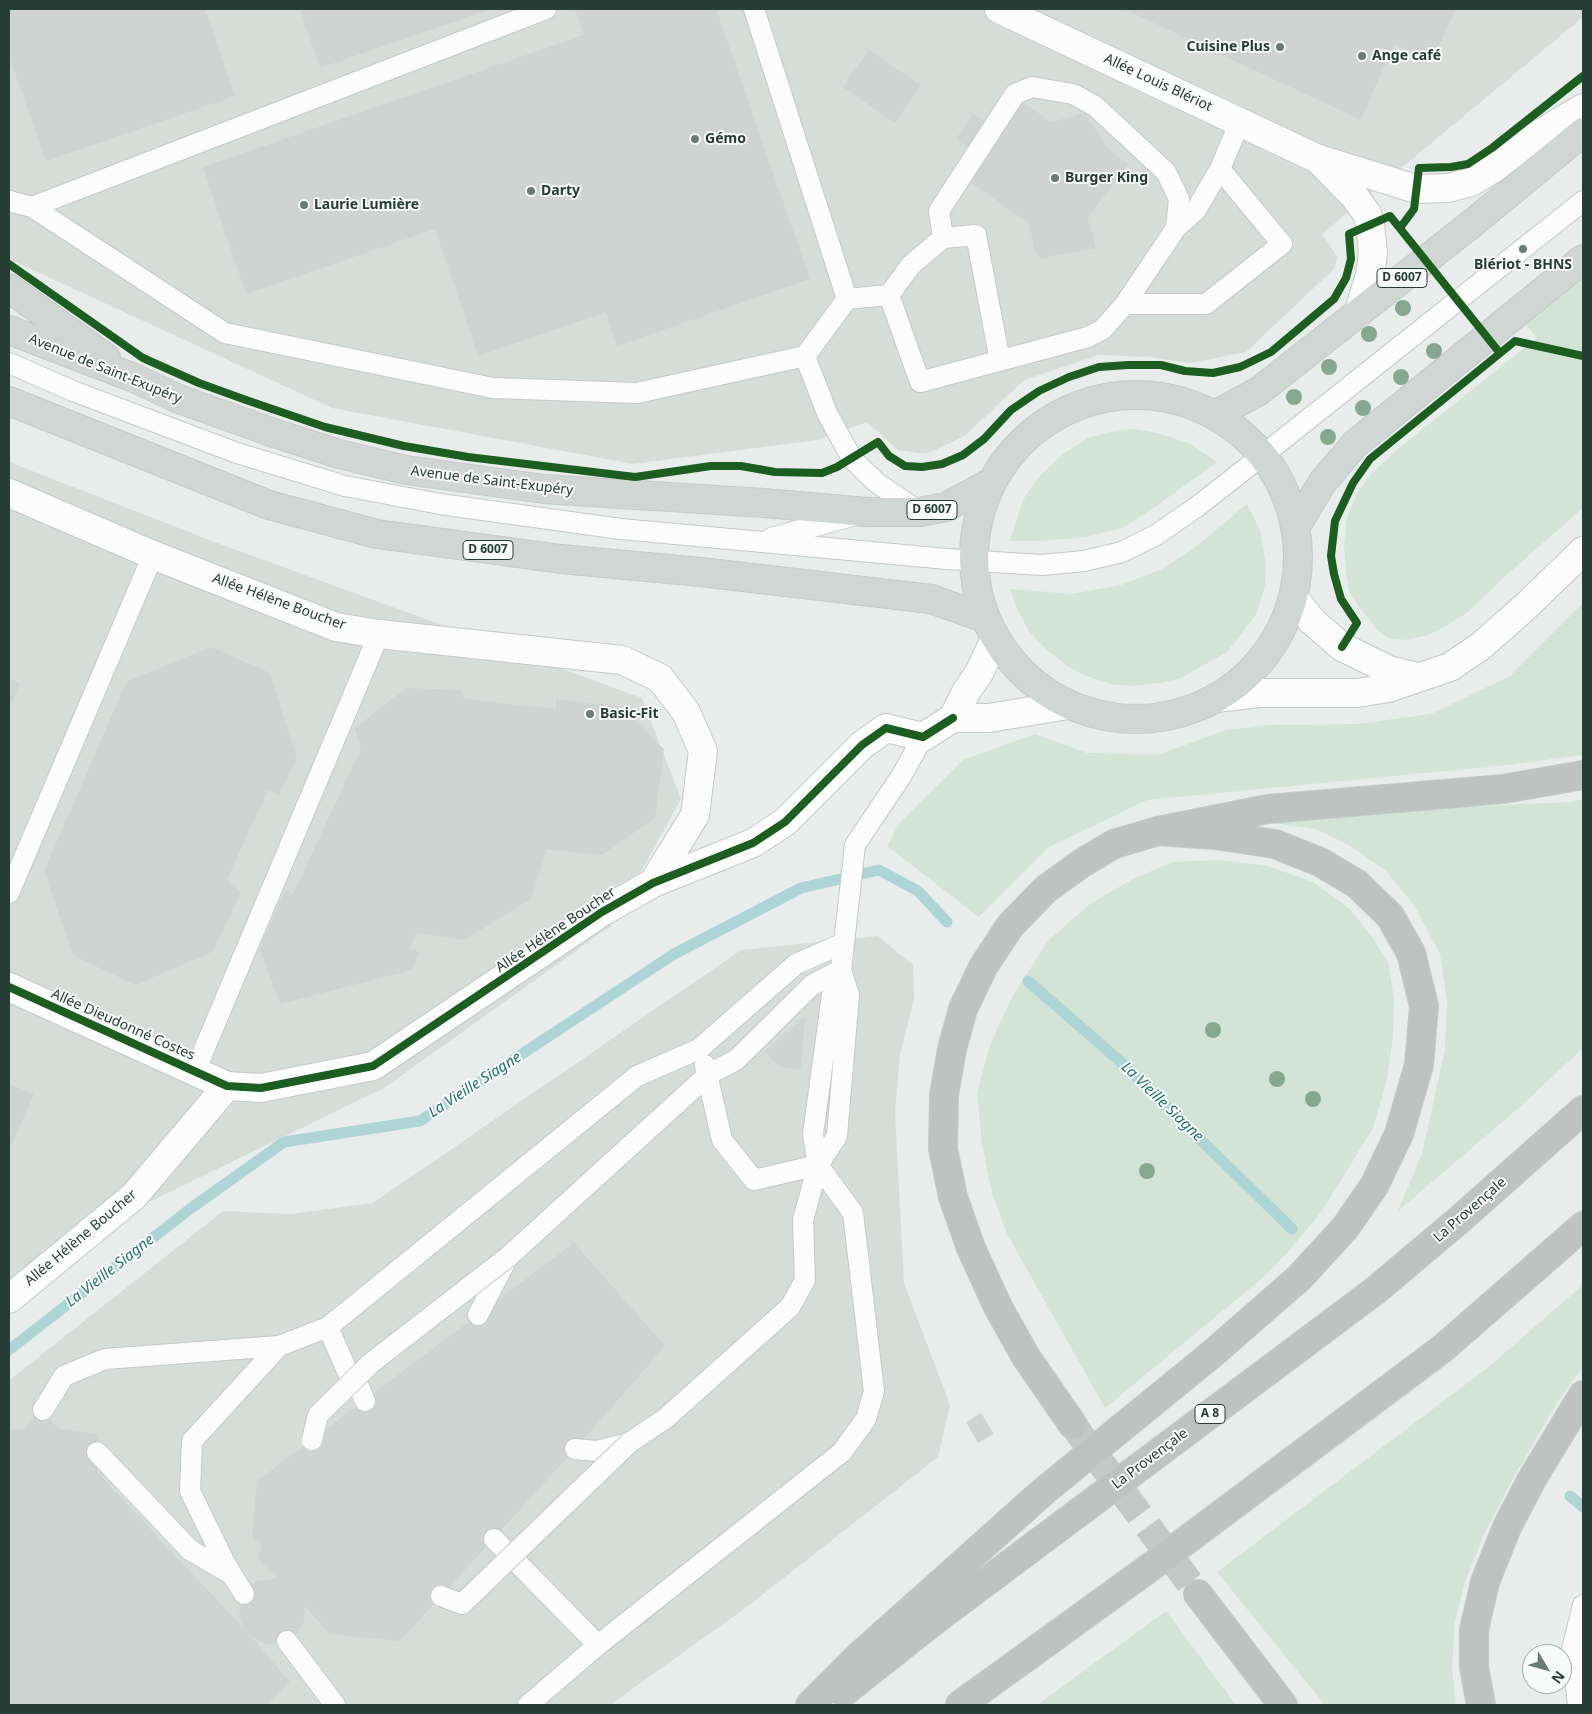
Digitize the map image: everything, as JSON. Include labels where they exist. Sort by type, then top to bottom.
[{"type":"highway","points":[[1073,1425],[1021,1348],[998,1307],[971,1248],[953,1196],[943,1149],[944,1095],[952,1049],[963,1009],[983,967],[1010,926],[1046,889],[1082,863],[1114,844],[1158,831],[1268,808],[1503,789],[1583,775]]},
{"type":"highway","points":[[810,1705],[864,1652],[1044,1491],[1212,1354],[1299,1278],[1345,1228],[1374,1186],[1399,1134],[1419,1065],[1424,1006],[1411,953],[1390,916],[1357,884],[1320,862],[1276,844],[1215,835],[1158,831]]},
{"type":"highway","name":"La Provençale","points":[[827,1705],[936,1620],[1376,1290],[1459,1220],[1583,1110]]},
{"type":"highway","points":[[960,1705],[1156,1563],[1442,1349],[1583,1226]]},
{"type":"highway","points":[[1481,1705],[1474,1667],[1474,1630],[1485,1582],[1507,1527],[1532,1479],[1583,1395]]},
{"type":"highway","points":[[1198,1594],[1283,1705]]},
{"type":"main road","name":"D 6007","points":[[1215,415],[1259,391],[1358,314],[1583,132]]},
{"type":"main road","points":[[1295,528],[1322,483],[1355,444],[1583,259]]},
{"type":"main road","points":[[9,288],[134,378]]},
{"type":"main road","name":"Avenue de Saint-Exupéry","points":[[9,330],[134,378],[179,399],[271,432],[339,454],[406,470],[544,489],[764,503],[866,512],[920,512],[946,506],[992,482]]},
{"type":"main road","points":[[1123,395],[1173,398],[1215,415],[1262,455],[1279,482],[1295,528],[1299,559],[1294,598],[1287,623],[1269,653],[1247,675],[1216,698],[1168,716],[1117,719],[1068,705],[1026,677],[990,628],[976,595],[972,561],[983,504],[992,482],[1018,447],[1048,421],[1084,403],[1123,395]]},
{"type":"main road","name":"D 6007","points":[[9,401],[268,505],[377,534],[560,559],[700,572],[931,600],[990,628]]},
{"type":"street","name":"Allée Louis Blériot","points":[[1000,9],[1316,158]]},
{"type":"street","points":[[1316,158],[1411,188],[1448,188],[1471,182],[1494,168],[1531,140],[1583,108]]},
{"type":"street","points":[[1316,158],[1355,197],[1367,214],[1370,224],[1373,253],[1370,275],[1358,314]]},
{"type":"street","name":"Allée Hélène Boucher","points":[[9,492],[153,555],[336,627],[379,634],[622,660],[660,678],[686,712],[703,752],[695,815],[653,883]]},
{"type":"street","points":[[1216,698],[1259,693],[1358,693],[1388,688],[1450,667],[1481,646],[1583,551]]},
{"type":"street","points":[[1294,598],[1312,621],[1342,647],[1389,670],[1418,677]]},
{"type":"street","points":[[923,738],[953,718],[966,692],[980,673],[990,628]]},
{"type":"street","points":[[953,718],[989,718],[1068,705]]},
{"type":"street","name":"Allée Hélène Boucher","points":[[9,1299],[134,1196],[227,1086],[261,1088],[373,1066],[602,912],[653,883],[753,843],[786,822],[862,745],[886,728],[923,738]]},
{"type":"street","name":"Allée Dieudonné Costes","points":[[9,987],[227,1086]]},
{"type":"lane","points":[[32,207],[546,9]]},
{"type":"lane","points":[[754,9],[846,299]]},
{"type":"lane","points":[[943,238],[939,211],[1015,94],[1032,87],[1073,94],[1095,106],[1166,172],[1179,199],[1176,228]]},
{"type":"lane","points":[[890,295],[920,382],[1055,344],[1088,338],[1103,329],[1125,304],[1176,228],[1196,210],[1220,169],[1240,122]]},
{"type":"lane","points":[[1125,304],[1206,304],[1282,244],[1220,169]]},
{"type":"lane","points":[[9,201],[32,207],[225,333],[493,388],[637,393],[806,356],[846,299],[890,295]]},
{"type":"lane","points":[[9,363],[72,391],[237,453],[345,486],[440,504],[620,529],[1042,566],[1084,561],[1122,552],[1156,535],[1191,511],[1583,201]]},
{"type":"lane","points":[[890,295],[911,264],[943,238],[976,235],[1000,361]]},
{"type":"lane","points":[[806,356],[827,413],[852,459],[877,482],[920,512]]},
{"type":"lane","points":[[757,542],[866,512]]},
{"type":"lane","points":[[9,893],[153,555]]},
{"type":"lane","points":[[195,1071],[379,634]]},
{"type":"lane","points":[[441,1596],[462,1604],[629,1443],[666,1418],[790,1307],[805,1280],[804,1220],[818,1165],[837,1136],[849,995],[840,970],[855,845],[902,775],[923,738]]},
{"type":"lane","points":[[43,1410],[64,1376],[105,1359],[279,1346],[328,1327],[637,1076],[699,1049],[796,964],[844,943]]},
{"type":"lane","points":[[312,1440],[318,1415],[371,1363],[508,1257],[709,1074],[736,1060],[812,985],[840,970]]},
{"type":"lane","points":[[699,1049],[709,1074],[722,1140],[754,1180],[818,1165]]},
{"type":"lane","points":[[528,1705],[598,1646],[842,1452],[866,1420],[874,1391],[852,1213],[818,1165]]},
{"type":"lane","points":[[478,1315],[508,1257]]},
{"type":"lane","points":[[328,1327],[346,1372],[359,1386],[364,1401]]},
{"type":"lane","points":[[244,1594],[190,1491],[192,1441],[279,1346]]},
{"type":"lane","points":[[575,1449],[598,1451],[629,1443]]},
{"type":"lane","points":[[97,1452],[190,1550],[232,1574]]},
{"type":"lane","points":[[494,1538],[598,1646]]},
{"type":"lane","points":[[1578,1705],[1572,1649],[1583,1606]]},
{"type":"lane","points":[[287,1641],[335,1705]]},
{"type":"shaded area","points":[[9,9],[1583,9],[1583,17],[1322,234],[1337,256],[1335,268],[1246,352],[1190,363],[1149,357],[1099,355],[1024,380],[966,435],[927,454],[898,450],[867,422],[817,440],[633,464],[332,408],[9,259]]},
{"type":"shaded area","points":[[9,462],[220,544],[642,698],[681,799],[611,926],[384,1088],[141,1206],[9,1312]]},
{"type":"shaded area","points":[[878,936],[913,965],[914,999],[900,1055],[895,1113],[904,1283],[950,1405],[938,1457],[748,1606],[610,1705],[9,1705],[9,1382],[11,1379],[223,1211],[290,1214],[373,1203],[741,950]]},
{"type":"green space","points":[[1583,275],[1583,508],[1504,577],[1468,612],[1428,635],[1406,640],[1389,638],[1376,629],[1350,594],[1344,544],[1347,518],[1357,493],[1371,474],[1398,449],[1537,338],[1525,323]]},
{"type":"green space","points":[[1134,429],[1157,433],[1188,443],[1217,462],[1155,507],[1122,528],[1087,537],[1010,541],[1023,500],[1037,479],[1062,455],[1088,438],[1110,432]]},
{"type":"green space","points":[[1247,504],[1260,530],[1266,566],[1265,585],[1257,613],[1227,652],[1181,678],[1160,683],[1131,686],[1111,684],[1086,676],[1069,667],[1047,650],[1029,631],[1018,611],[1010,589],[1072,594],[1121,585],[1162,569],[1193,549]]},
{"type":"green space","points":[[1583,603],[1583,755],[1507,765],[1147,800],[1049,847],[979,917],[887,846],[900,822],[963,760],[1035,734],[1087,753],[1160,754],[1226,730],[1271,725],[1357,724],[1431,714],[1510,676]]},
{"type":"green space","points":[[1583,799],[1583,1048],[1522,1105],[1398,1211],[1422,1154],[1445,1049],[1447,1001],[1440,954],[1414,905],[1385,870],[1349,845],[1316,829],[1265,822],[1399,810],[1570,802]]},
{"type":"green space","points":[[1218,860],[1268,866],[1313,882],[1350,909],[1372,937],[1388,962],[1394,999],[1393,1036],[1387,1079],[1373,1128],[1322,1211],[1287,1253],[1266,1275],[1105,1408],[1007,1234],[992,1193],[982,1144],[977,1093],[990,1045],[1012,997],[1048,941],[1090,904],[1135,878],[1173,862]]},
{"type":"green space","points":[[1583,1285],[1583,1367],[1556,1404],[1511,1482],[1484,1534],[1465,1582],[1455,1622],[1452,1668],[1456,1705],[1325,1705],[1217,1572],[1486,1369]]},
{"type":"green space","points":[[1166,1611],[1236,1705],[1037,1705]]},
{"type":"building","points":[[9,9],[205,9],[235,96],[46,161],[9,56]]},
{"type":"building","points":[[300,9],[491,9],[320,68]]},
{"type":"building","points":[[575,9],[716,9],[810,279],[617,346],[606,312],[478,356],[435,229],[246,294],[203,167],[584,35]]},
{"type":"building","points":[[1124,9],[1456,9],[1431,62],[1394,44],[1361,120]]},
{"type":"building","points":[[869,50],[920,85],[895,123],[843,87]]},
{"type":"building","points":[[1021,101],[1051,122],[1085,113],[1109,150],[1128,164],[1088,218],[1096,248],[1042,258],[1035,252],[1029,223],[970,182]]},
{"type":"building","points":[[973,114],[987,122],[969,148],[956,139]]},
{"type":"building","points":[[211,647],[270,673],[297,759],[279,795],[268,790],[227,879],[241,892],[212,952],[135,985],[73,955],[44,871],[127,681]]},
{"type":"building","points":[[9,678],[20,683],[9,709]]},
{"type":"building","points":[[406,688],[461,690],[464,699],[556,709],[556,699],[635,708],[633,718],[664,749],[655,818],[602,855],[547,849],[531,899],[464,940],[416,933],[410,949],[420,953],[412,970],[280,1004],[260,949],[285,890],[293,894],[361,749],[355,728]]},
{"type":"building","points":[[805,1016],[801,1069],[779,1067],[765,1051]]},
{"type":"building","points":[[9,1084],[34,1094],[9,1150]]},
{"type":"building","points":[[574,1243],[665,1346],[575,1449],[400,1641],[330,1634],[305,1606],[304,1621],[299,1631],[287,1641],[268,1644],[257,1640],[248,1633],[290,1682],[268,1705],[9,1705],[9,1430],[23,1429],[43,1410],[58,1429],[98,1434],[97,1472],[247,1632],[242,1625],[239,1614],[244,1594],[257,1581],[277,1578],[261,1562],[258,1556],[262,1547],[252,1537],[257,1481]]},
{"type":"building","points":[[981,1413],[994,1434],[978,1443],[966,1422]]},
{"type":"waterway","name":"La Vieille Siagne","points":[[9,1350],[190,1209],[284,1142],[420,1121],[674,954],[801,888],[879,870],[918,891],[947,922]]},
{"type":"waterway","name":"La Vieille Siagne","points":[[1028,981],[1121,1062],[1292,1229]]},
{"type":"waterway","name":"La Vieille Siagne","points":[[1570,1496],[1583,1507]]},
{"type":"tunnel","points":[[1073,1425],[1198,1594]]},
{"type":"cycle path","points":[[1400,228],[1414,209],[1419,168],[1451,167],[1468,164],[1492,148],[1583,76]]},
{"type":"cycle path","points":[[9,264],[143,358],[199,383],[325,427],[404,446],[468,457],[635,477],[711,466],[741,466],[775,472],[822,473],[837,467],[878,442],[889,456],[905,466],[922,467],[942,464],[963,455],[984,439],[1011,410],[1039,391],[1069,377],[1099,367],[1161,365],[1185,371],[1213,373],[1240,367],[1271,352],[1334,299],[1346,278],[1351,259],[1349,234],[1390,216],[1499,352]]},
{"type":"cycle path","points":[[1342,647],[1357,623],[1341,599],[1334,574],[1331,556],[1335,521],[1353,483],[1370,459],[1515,341],[1583,356]]},
{"type":"cycle path","points":[[9,987],[227,1086],[261,1088],[373,1066],[602,912],[653,883],[753,843],[785,822],[862,745],[886,728],[923,737],[953,718]]},
{"type":"place","name":"Cuisine Plus","points":[[1280,47]]},
{"type":"place","name":"Ange café","points":[[1362,56]]},
{"type":"place","name":"Gémo","points":[[695,139]]},
{"type":"place","name":"Burger King","points":[[1055,178]]},
{"type":"place","name":"Darty","points":[[531,191]]},
{"type":"place","name":"Laurie Lumière","points":[[304,205]]},
{"type":"place","name":"Blériot - BHNS","points":[[1523,249]]},
{"type":"place","name":"Basic-Fit","points":[[590,714]]}]
